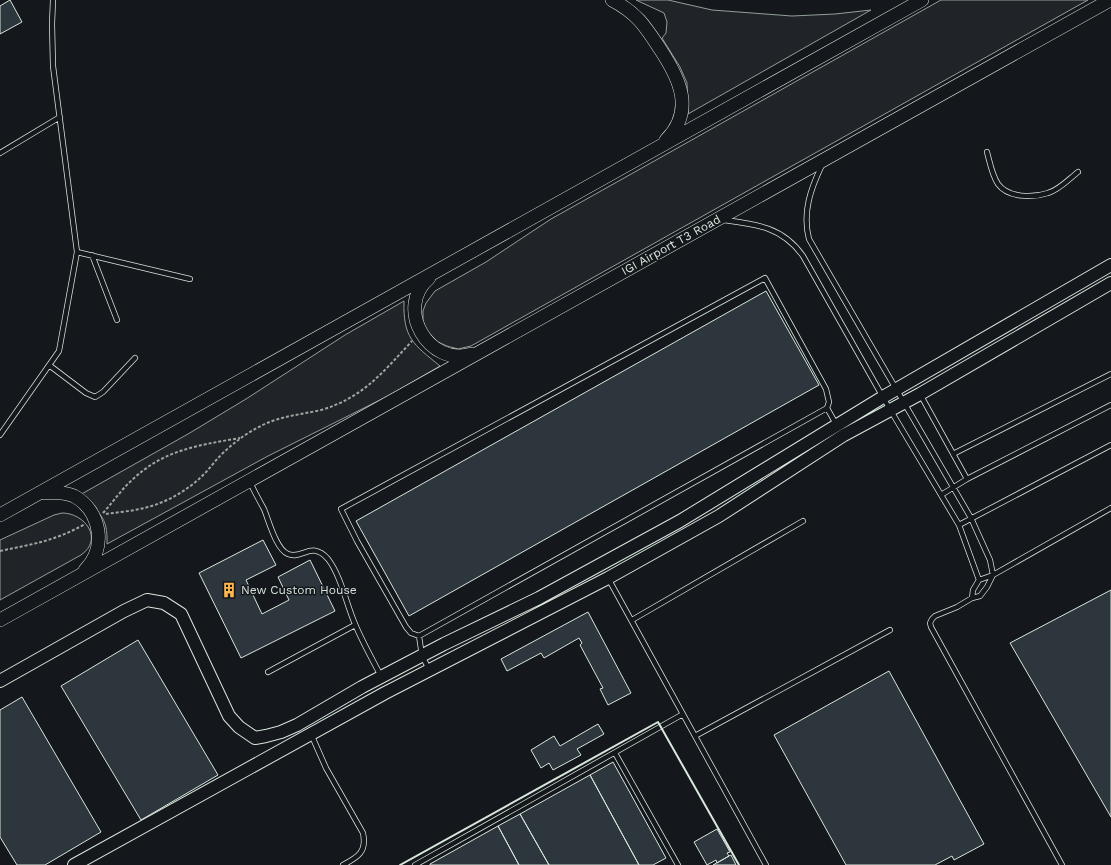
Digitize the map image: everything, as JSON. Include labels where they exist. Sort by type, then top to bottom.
[{"type":"main road","points":[[612,0],[634,13],[644,24],[672,66],[682,93],[681,117],[671,135],[659,147]]},
{"type":"main road","points":[[0,515],[922,0]]},
{"type":"main road","name":"IGI Airport T3 Road","points":[[482,351],[1110,0]]},
{"type":"main road","points":[[437,272],[425,282],[417,295],[415,311],[417,326],[425,340],[437,350],[451,356],[467,356],[482,351]]},
{"type":"main road","points":[[0,620],[482,351]]},
{"type":"main road","points":[[30,498],[51,492],[58,492],[72,496],[84,504],[95,519],[98,529],[99,543],[95,557],[87,569],[75,578]]},
{"type":"street","points":[[0,681],[124,611],[147,600],[164,603],[180,614],[229,716],[239,727],[255,738],[281,732],[297,725],[422,656],[539,598],[680,521],[896,389],[1111,265]]},
{"type":"street","points":[[74,865],[311,733],[429,670],[608,578],[718,516],[844,435],[920,394],[1111,282]]},
{"type":"lane","points":[[0,435],[59,351],[77,252],[53,66],[53,0]]},
{"type":"lane","points":[[0,153],[60,117]]},
{"type":"lane","points":[[986,152],[993,175],[999,186],[1008,192],[1017,195],[1030,196],[1048,193],[1078,172]]},
{"type":"lane","points":[[824,159],[809,198],[806,221],[809,238],[972,518],[990,560],[993,575],[987,588],[980,596],[972,598],[932,619],[930,623],[931,627],[1062,865]]},
{"type":"lane","points":[[717,219],[764,227],[779,234],[796,246],[890,410],[959,525],[979,580]]},
{"type":"lane","points":[[77,252],[190,279]]},
{"type":"lane","points":[[92,256],[117,320]]},
{"type":"lane","points":[[765,278],[826,389],[829,402],[827,408],[419,636],[411,633],[406,627],[357,541],[341,509],[765,278]]},
{"type":"lane","points":[[49,365],[90,396],[95,397],[103,392],[135,358]]},
{"type":"lane","points":[[953,454],[1111,374]]},
{"type":"lane","points":[[920,394],[967,479]]},
{"type":"lane","points":[[941,495],[967,479],[1111,406]]},
{"type":"lane","points":[[827,408],[837,425]]},
{"type":"lane","points":[[959,525],[1111,445]]},
{"type":"lane","points":[[249,481],[265,511],[275,537],[286,553],[296,555],[307,551],[316,550],[322,554],[334,567],[355,625],[382,677]]},
{"type":"lane","points":[[972,598],[973,590],[979,580],[993,575],[1111,508]]},
{"type":"lane","points":[[632,620],[803,521]]},
{"type":"lane","points":[[608,578],[766,865]]},
{"type":"lane","points":[[268,672],[355,625]]},
{"type":"lane","points":[[695,736],[890,630]]},
{"type":"lane","points":[[419,636],[422,656],[429,670]]},
{"type":"lane","points":[[415,865],[683,714]]},
{"type":"lane","points":[[311,733],[326,768],[363,833],[363,849],[359,855],[343,865]]},
{"type":"lane","points":[[615,753],[678,865]]},
{"type":"path","points":[[241,438],[189,448],[162,459],[143,470],[133,478],[101,515],[147,507],[167,499],[181,492],[202,477],[225,451],[241,438],[269,422],[281,417],[335,405],[357,394],[378,378],[412,341]]},
{"type":"path","points":[[0,551],[44,542],[86,524]]},
{"type":"shaded area","points":[[636,0],[668,0],[712,10],[792,16],[835,14],[871,10],[688,114],[687,83],[680,67],[662,38],[666,33],[667,22],[664,13]]},
{"type":"shaded area","points":[[941,0],[1088,0],[471,346],[458,349],[447,346],[438,342],[427,331],[423,321],[423,311],[426,303],[435,291],[486,262],[551,219]]},
{"type":"shaded area","points":[[404,301],[405,324],[408,332],[416,346],[440,366],[390,395],[268,456],[107,544],[106,527],[101,516],[92,506],[78,496],[188,434],[246,399],[345,335]]},
{"type":"shaded area","points":[[62,513],[78,517],[89,528],[91,542],[88,549],[81,555],[0,600],[0,540],[54,515]]},
{"type":"building","points":[[10,0],[22,22],[0,34],[0,6]]},
{"type":"building","points":[[766,291],[819,385],[409,616],[356,521]]},
{"type":"building","name":"New Custom House","points":[[263,540],[276,565],[246,580],[262,614],[289,600],[278,577],[310,560],[335,611],[241,658],[199,573]]},
{"type":"building","points":[[1111,590],[1111,817],[1010,643]]},
{"type":"building","points":[[588,612],[631,693],[608,705],[600,689],[603,688],[580,645],[582,643],[579,638],[544,658],[541,653],[507,671],[501,659]]},
{"type":"building","points":[[138,640],[218,775],[141,820],[61,686]]},
{"type":"building","points":[[889,671],[984,844],[954,860],[952,856],[935,865],[846,865],[774,735]]},
{"type":"building","points":[[22,697],[101,832],[45,865],[17,865],[0,837],[0,710]]},
{"type":"building","points":[[598,724],[604,734],[577,749],[581,755],[553,770],[549,763],[541,768],[531,750],[554,736],[560,746]]},
{"type":"building","points":[[613,762],[666,858],[653,865],[639,865],[590,775]]},
{"type":"building","points":[[590,775],[639,865],[549,865],[520,814]]},
{"type":"building","points":[[520,814],[549,865],[519,865],[498,826]]},
{"type":"building","points":[[498,826],[519,865],[430,865],[430,864]]},
{"type":"building","points":[[717,829],[730,852],[727,853],[729,856],[717,863],[716,860],[707,865],[694,842]]},
{"type":"building","points":[[731,855],[736,865],[713,865],[729,856]]},
{"type":"wall","points":[[400,865],[658,722],[739,865]]},
{"type":"place","name":"New Custom House","points":[[229,590]]}]
